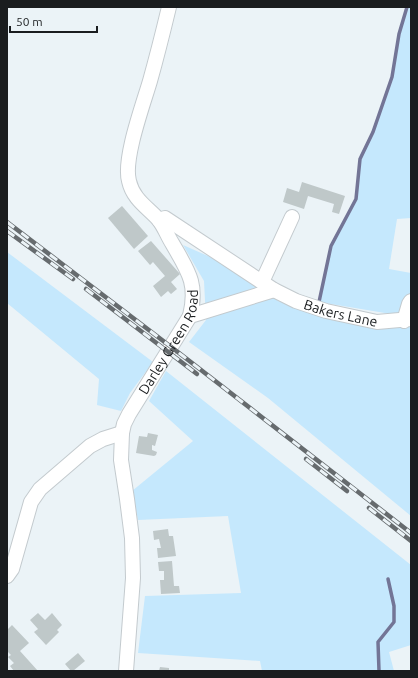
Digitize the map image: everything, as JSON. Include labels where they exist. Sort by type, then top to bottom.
[{"type":"street","name":"Darley Green Road","points":[[126,671],[133,578],[132,538],[121,460],[122,433],[124,424],[129,414],[190,316],[194,300],[193,286],[188,270],[159,220],[135,197],[128,181],[127,164],[133,138],[169,7]]},
{"type":"street","points":[[262,282],[292,217]]},
{"type":"street","name":"Bakers Lane","points":[[159,220],[165,218],[274,290],[296,301],[326,312],[377,322],[407,320]]},
{"type":"street","points":[[190,316],[274,290]]},
{"type":"street","points":[[407,320],[409,304],[411,301]]},
{"type":"street","points":[[7,576],[12,569],[31,502],[40,489],[90,446],[122,433]]},
{"type":"shaded area","points":[[407,7],[411,7],[411,218],[397,219],[389,269],[411,273],[411,294],[403,316],[319,302],[331,246],[356,199],[360,159],[373,132],[392,78],[399,34]]},
{"type":"shaded area","points":[[183,245],[249,276],[278,301],[348,323],[411,323],[411,516],[268,398],[189,342],[206,320],[204,281]]},
{"type":"shaded area","points":[[7,252],[153,362],[130,393],[121,411],[97,405],[99,379],[7,303]]},
{"type":"shaded area","points":[[166,371],[411,565],[411,645],[389,652],[394,671],[262,671],[260,661],[138,653],[145,596],[241,593],[228,516],[138,520],[132,491],[193,441],[149,401]]},
{"type":"building","points":[[302,182],[345,196],[339,214],[332,212],[334,204],[308,196],[304,209],[283,202],[287,188],[299,192]]},
{"type":"building","points":[[122,206],[148,236],[134,249],[108,218]]},
{"type":"building","points":[[151,241],[180,274],[171,282],[177,289],[171,294],[168,291],[161,297],[153,286],[165,276],[153,262],[150,265],[138,251]]},
{"type":"building","points":[[148,433],[158,435],[155,446],[152,445],[152,450],[157,452],[154,456],[136,453],[139,436],[147,437]]},
{"type":"building","points":[[168,529],[169,536],[173,536],[176,556],[158,558],[157,548],[161,548],[159,539],[154,540],[153,531]]},
{"type":"building","points":[[172,561],[174,586],[179,586],[180,593],[161,594],[160,580],[164,580],[164,571],[159,571],[158,562]]},
{"type":"building","points":[[38,613],[45,620],[52,613],[62,625],[57,630],[59,632],[46,645],[34,632],[38,629],[30,620]]},
{"type":"building","points":[[12,625],[29,643],[20,651],[38,671],[14,671],[10,666],[14,663],[8,657],[11,655],[7,651],[7,630]]},
{"type":"building","points":[[78,653],[85,661],[71,671],[65,664]]},
{"type":"building","points":[[160,667],[169,668],[169,671],[159,671]]},
{"type":"waterway","points":[[319,302],[331,246],[356,199],[360,159],[373,132],[392,77],[399,34],[407,7]]},
{"type":"waterway","points":[[379,671],[378,642],[394,622],[394,606],[388,579]]},
{"type":"railway","points":[[7,222],[411,533]]},
{"type":"railway","points":[[7,231],[73,279]]},
{"type":"railway","points":[[86,289],[197,374]]},
{"type":"railway","points":[[306,459],[347,491]]},
{"type":"railway","points":[[369,508],[411,541]]}]
